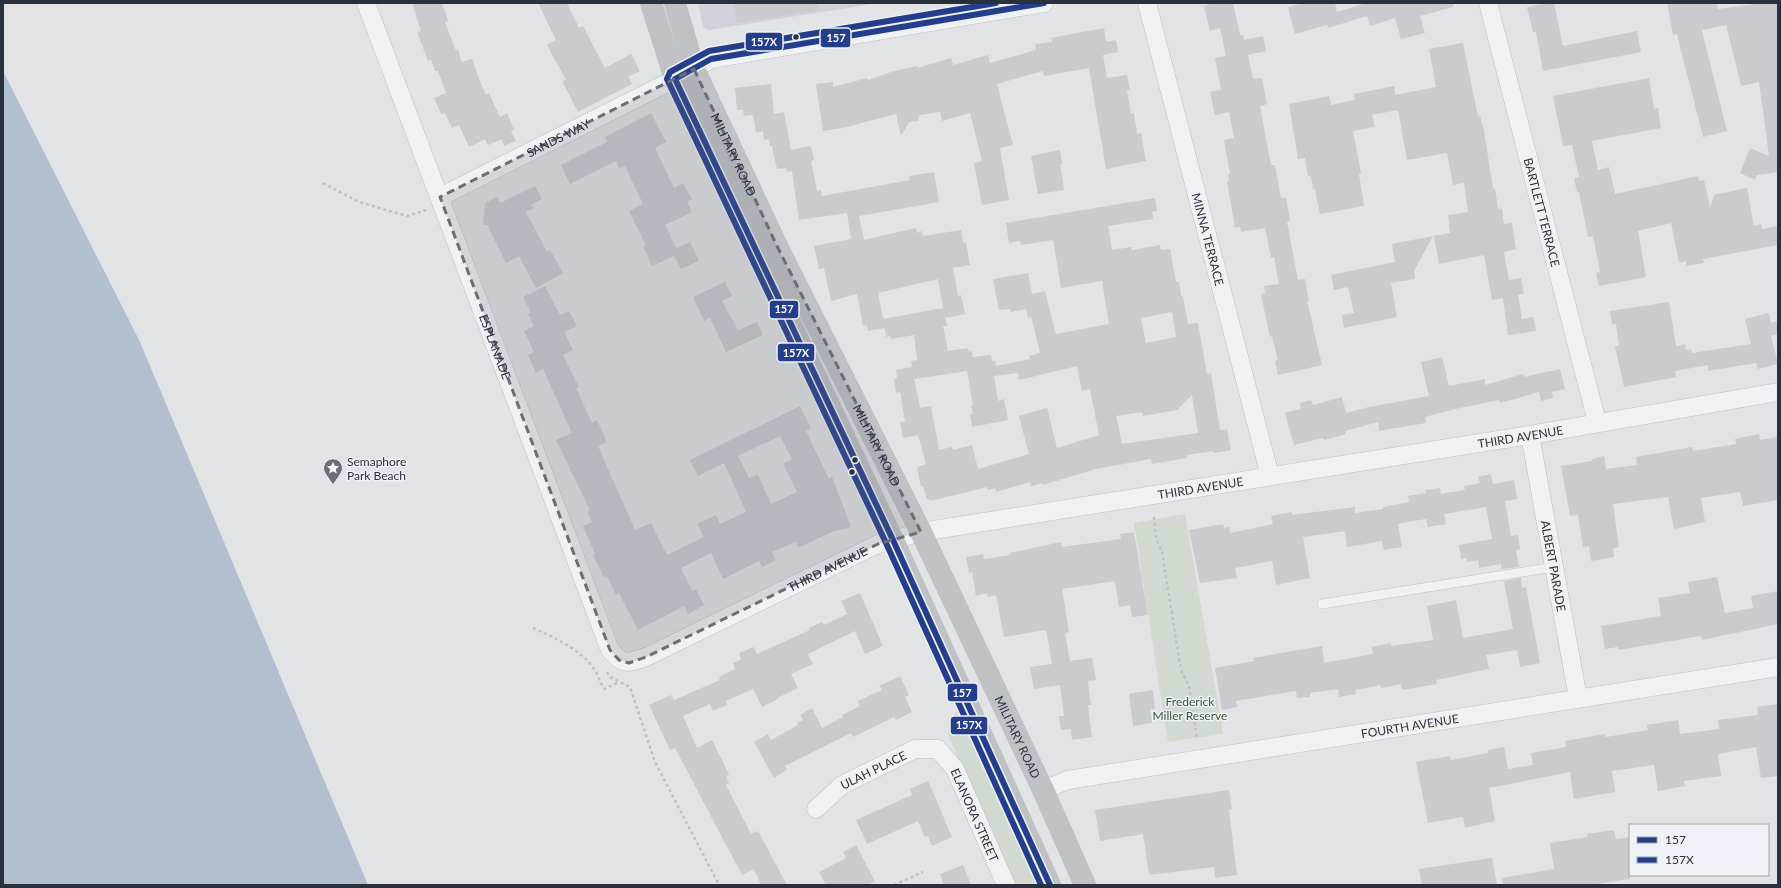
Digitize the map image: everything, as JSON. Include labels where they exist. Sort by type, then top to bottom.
[{"type":"main road","name":"MILITARY ROAD","points":[[651,3],[685,74],[893,540],[1050,885]]},
{"type":"main road","name":"MILITARY ROAD","points":[[675,3],[685,74],[777,246],[921,532],[1043,790],[1085,885]]},
{"type":"street","name":"ESPLANADE","points":[[366,3],[610,650],[619,660],[628,663],[646,657]]},
{"type":"street","name":"SANDS WAY","points":[[440,197],[685,74],[711,59],[1044,3]]},
{"type":"street","name":"MINNA TERRACE","points":[[1147,3],[1270,476]]},
{"type":"street","name":"BARTLETT TERRACE","points":[[1488,3],[1596,422]]},
{"type":"street","name":"THIRD AVENUE","points":[[646,657],[878,544],[921,532],[1530,435],[1596,422],[1778,392]]},
{"type":"street","name":"ALBERT PARADE","points":[[1530,435],[1578,698]]},
{"type":"street","name":"FOURTH AVENUE","points":[[1043,790],[1068,780],[1778,667]]},
{"type":"street","name":"ULAH PLACE","points":[[816,809],[842,785],[915,749],[938,749]]},
{"type":"street","name":"ELANORA STREET","points":[[938,749],[955,769],[1006,885]]},
{"type":"lane","points":[[1322,604],[1554,567]]},
{"type":"path","points":[[322,184],[359,202],[407,216],[427,209]]},
{"type":"path","points":[[1154,517],[1156,538],[1162,552],[1182,670],[1189,686],[1197,740]]},
{"type":"path","points":[[533,628],[554,637],[582,657],[593,668],[604,689],[619,682]]},
{"type":"path","points":[[630,687],[655,762],[719,885]]},
{"type":"path","points":[[894,885],[923,872]]},
{"type":"highlighted area","points":[[694,69],[777,246],[921,532],[878,544],[646,657],[629,663],[619,660],[610,650],[440,197]]},
{"type":"shaded area","points":[[698,3],[879,3],[709,30],[703,27]]},
{"type":"green space","name":"Frederick Miller Reserve","points":[[1185,514],[1223,734],[1168,742],[1134,523]]},
{"type":"green space","points":[[957,711],[1036,885],[1016,885],[947,733]]},
{"type":"water","points":[[3,71],[140,342],[368,885],[3,885]]},
{"type":"building","points":[[412,3],[442,3],[448,21],[445,22],[456,51],[458,50],[462,62],[472,59],[486,95],[489,93],[500,117],[507,113],[514,130],[511,131],[516,141],[504,146],[502,139],[488,145],[485,139],[469,147],[459,125],[452,128],[445,113],[441,114],[434,98],[446,93],[438,71],[435,71],[431,60],[428,61],[417,32],[421,31]]},
{"type":"building","points":[[538,3],[567,3],[579,28],[583,26],[605,68],[631,54],[640,71],[628,77],[632,84],[578,112],[562,81],[566,80],[547,45],[556,40]]},
{"type":"building","points":[[734,3],[817,3],[818,10],[737,23]]},
{"type":"building","points":[[1214,3],[1233,3],[1240,35],[1243,35],[1244,40],[1263,36],[1266,51],[1248,55],[1253,79],[1262,78],[1267,104],[1260,106],[1271,165],[1275,165],[1281,198],[1286,198],[1290,221],[1287,222],[1298,280],[1305,279],[1309,301],[1307,301],[1322,365],[1278,375],[1275,361],[1278,360],[1272,336],[1270,337],[1261,294],[1265,293],[1264,286],[1279,284],[1274,257],[1271,258],[1265,228],[1241,232],[1240,227],[1235,228],[1227,181],[1229,181],[1228,174],[1230,174],[1224,140],[1234,138],[1229,112],[1215,115],[1210,92],[1221,90],[1215,58],[1226,56],[1220,28],[1210,31],[1204,6]]},
{"type":"building","points":[[1303,3],[1335,3],[1337,12],[1366,3],[1453,3],[1453,7],[1420,16],[1425,33],[1401,39],[1395,18],[1370,26],[1367,16],[1328,28],[1327,25],[1295,34],[1288,7]]},
{"type":"building","points":[[1554,3],[1563,46],[1637,31],[1641,52],[1543,71],[1536,32],[1533,32],[1527,7]]},
{"type":"building","points":[[1667,3],[1717,3],[1718,9],[1760,3],[1778,3],[1778,172],[1757,175],[1755,180],[1740,173],[1750,148],[1769,156],[1759,82],[1741,86],[1726,25],[1702,30],[1727,131],[1703,137],[1677,34],[1673,35]]},
{"type":"building","points":[[1104,28],[1106,42],[1116,40],[1118,52],[1103,55],[1107,78],[1127,75],[1130,90],[1127,90],[1131,114],[1134,113],[1137,134],[1141,133],[1146,161],[1106,169],[1089,68],[1044,76],[1043,71],[997,84],[1013,145],[1000,148],[1009,200],[982,205],[974,163],[982,161],[970,113],[942,121],[940,112],[920,115],[918,121],[909,122],[901,136],[896,114],[843,128],[823,131],[816,84],[833,82],[833,87],[867,78],[868,80],[894,71],[917,66],[917,68],[951,58],[953,65],[988,55],[990,63],[1036,50],[1035,44],[1052,42],[1051,38]]},
{"type":"building","points":[[1463,43],[1478,117],[1480,116],[1484,130],[1493,189],[1495,188],[1498,209],[1502,208],[1504,224],[1512,223],[1516,249],[1504,252],[1509,280],[1521,278],[1524,294],[1518,295],[1522,319],[1533,317],[1536,331],[1508,335],[1503,298],[1492,300],[1484,255],[1439,264],[1434,236],[1450,233],[1448,215],[1468,212],[1464,183],[1453,185],[1447,153],[1407,160],[1398,110],[1372,115],[1375,127],[1353,131],[1361,173],[1359,174],[1364,206],[1320,214],[1311,176],[1308,176],[1305,158],[1298,159],[1289,104],[1329,96],[1331,105],[1355,100],[1354,94],[1394,86],[1395,95],[1436,87],[1429,49]]},
{"type":"building","points":[[1649,78],[1654,109],[1658,108],[1661,128],[1592,141],[1598,170],[1609,167],[1615,194],[1698,176],[1699,181],[1704,180],[1710,207],[1714,195],[1747,188],[1754,226],[1761,224],[1762,229],[1777,226],[1778,245],[1703,259],[1704,263],[1686,266],[1686,261],[1679,263],[1671,223],[1638,231],[1646,277],[1599,286],[1596,273],[1600,272],[1593,236],[1588,237],[1579,192],[1577,192],[1574,178],[1579,177],[1572,145],[1563,146],[1553,96]]},
{"type":"building","points":[[771,84],[774,114],[784,112],[791,150],[811,146],[814,160],[811,161],[817,191],[821,190],[822,196],[910,180],[909,176],[934,172],[939,202],[859,216],[864,240],[916,228],[917,233],[922,231],[923,236],[961,230],[963,243],[966,242],[970,265],[953,268],[958,296],[961,295],[965,314],[946,318],[945,316],[947,326],[943,326],[948,351],[968,348],[969,352],[972,351],[973,357],[991,355],[992,361],[995,361],[996,366],[1030,359],[1029,356],[1040,353],[1033,323],[1031,317],[1028,318],[1026,309],[1011,312],[1010,309],[999,310],[993,279],[1028,273],[1032,294],[1045,291],[1056,334],[1109,324],[1102,281],[1061,288],[1053,240],[1021,245],[1020,241],[1009,243],[1006,223],[1155,198],[1157,211],[1152,212],[1153,219],[1108,226],[1112,250],[1131,247],[1132,250],[1160,245],[1161,250],[1170,249],[1176,282],[1179,282],[1181,296],[1183,296],[1188,324],[1198,323],[1207,374],[1211,373],[1220,430],[1227,429],[1231,450],[1187,455],[1187,458],[1152,464],[1151,459],[1096,469],[1043,485],[1042,483],[1031,486],[1030,482],[996,492],[995,488],[988,490],[987,487],[930,501],[927,499],[923,486],[921,486],[917,469],[918,467],[926,464],[918,435],[903,438],[900,422],[905,421],[900,392],[896,393],[894,379],[897,378],[896,370],[912,367],[911,361],[917,360],[914,335],[891,339],[890,336],[886,337],[885,328],[868,331],[867,325],[863,326],[857,294],[831,301],[824,268],[819,269],[814,246],[851,239],[847,213],[799,220],[792,171],[787,172],[786,168],[777,169],[769,139],[764,140],[763,131],[756,133],[753,115],[744,116],[743,110],[737,110],[735,88]],"holes":[[[938,279],[943,308],[883,319],[878,293]],[[1172,312],[1176,337],[1146,343],[1141,318]],[[1077,366],[1082,391],[1090,389],[1099,435],[1057,448],[1047,408],[1019,416],[1029,454],[978,469],[972,445],[953,450],[952,447],[939,450],[931,406],[920,408],[914,379],[967,371],[973,405],[971,405],[973,414],[970,414],[972,427],[1008,420],[1004,399],[998,401],[994,376],[1018,373],[1019,380]],[[1192,395],[1198,433],[1122,444],[1116,416],[1142,412],[1143,416],[1177,410]]]},
{"type":"building","points":[[651,113],[666,142],[655,148],[674,188],[683,183],[692,199],[687,202],[692,212],[665,225],[676,248],[690,242],[699,261],[681,269],[674,256],[652,266],[643,246],[646,245],[629,211],[643,204],[625,166],[619,169],[616,161],[570,184],[561,165],[607,142],[605,137]]},
{"type":"building","points":[[1060,150],[1062,164],[1060,164],[1064,190],[1038,194],[1031,156]]},
{"type":"building","points":[[535,186],[542,199],[531,205],[535,208],[526,212],[547,252],[550,250],[563,273],[536,288],[519,256],[506,263],[487,225],[483,225],[485,203],[497,197],[500,203]]},
{"type":"building","points":[[1433,236],[1414,271],[1415,279],[1391,283],[1397,317],[1344,328],[1342,315],[1354,313],[1348,287],[1334,290],[1331,275],[1395,262],[1392,244]]},
{"type":"building","points":[[725,282],[732,296],[722,301],[738,330],[757,322],[763,335],[726,352],[710,318],[704,321],[693,297]]},
{"type":"building","points":[[545,286],[560,315],[569,311],[577,326],[564,332],[573,350],[563,355],[579,387],[576,388],[592,423],[597,420],[607,442],[598,446],[635,530],[651,523],[667,555],[704,537],[697,524],[716,515],[720,524],[746,512],[724,463],[698,476],[690,460],[800,406],[811,428],[806,431],[829,479],[832,477],[851,527],[832,532],[798,548],[796,542],[772,552],[776,560],[762,567],[759,561],[723,579],[711,553],[681,568],[692,591],[696,589],[704,605],[688,614],[684,606],[638,630],[619,593],[616,595],[607,576],[604,577],[593,555],[595,554],[583,526],[592,522],[587,512],[590,510],[556,440],[572,433],[543,369],[536,373],[528,355],[534,352],[524,331],[534,326],[528,314],[531,313],[523,297]],"holes":[[[780,436],[792,459],[783,464],[797,492],[771,504],[758,475],[749,478],[738,456]]]},
{"type":"building","points":[[1669,302],[1676,346],[1685,344],[1686,350],[1691,349],[1692,353],[1751,344],[1745,319],[1769,313],[1771,323],[1778,321],[1778,334],[1771,336],[1778,364],[1758,369],[1756,363],[1708,371],[1708,365],[1675,371],[1676,377],[1624,387],[1615,346],[1619,345],[1616,324],[1612,324],[1610,311]]},
{"type":"building","points":[[1442,357],[1449,386],[1485,379],[1485,385],[1523,374],[1524,377],[1560,369],[1565,389],[1552,392],[1553,398],[1541,401],[1539,392],[1500,403],[1499,400],[1425,417],[1426,423],[1379,431],[1378,422],[1345,431],[1346,434],[1324,440],[1323,438],[1294,445],[1285,413],[1301,409],[1300,403],[1311,400],[1313,405],[1342,397],[1346,413],[1369,407],[1429,396],[1421,362]]},
{"type":"building","points":[[1759,434],[1760,440],[1778,437],[1778,500],[1743,506],[1740,492],[1701,498],[1705,522],[1674,529],[1668,497],[1613,504],[1619,547],[1613,548],[1614,557],[1591,561],[1589,546],[1583,547],[1578,515],[1570,516],[1561,466],[1592,461],[1592,459],[1604,456],[1606,469],[1637,465],[1636,457],[1692,447],[1693,451],[1736,444],[1735,439]]},
{"type":"building","points":[[1491,474],[1493,484],[1514,480],[1517,499],[1505,501],[1511,536],[1518,535],[1520,549],[1516,550],[1519,567],[1501,569],[1501,564],[1479,568],[1478,560],[1467,562],[1466,558],[1461,559],[1459,545],[1492,539],[1486,507],[1444,514],[1446,524],[1428,527],[1426,519],[1398,524],[1402,547],[1384,550],[1382,541],[1347,547],[1345,531],[1303,537],[1310,578],[1276,585],[1272,561],[1235,568],[1237,578],[1200,583],[1189,530],[1223,524],[1224,528],[1229,527],[1230,533],[1273,524],[1271,516],[1292,512],[1292,515],[1355,507],[1355,513],[1383,509],[1383,507],[1409,502],[1408,496],[1426,493],[1425,490],[1440,488],[1441,494],[1465,490],[1464,486],[1480,483],[1478,477]]},
{"type":"building","points":[[1134,532],[1148,615],[1132,617],[1130,605],[1119,607],[1115,581],[1062,589],[1069,632],[1065,633],[1070,661],[1092,658],[1096,680],[1088,681],[1091,705],[1088,705],[1092,737],[1072,740],[1071,729],[1061,730],[1059,716],[1064,716],[1060,685],[1034,689],[1030,667],[1052,664],[1046,630],[1004,637],[996,595],[988,597],[987,593],[976,596],[972,572],[969,573],[966,557],[983,554],[984,559],[1011,555],[1010,553],[1061,542],[1062,547],[1121,539],[1120,534]]},
{"type":"building","points":[[1717,577],[1725,613],[1753,608],[1751,596],[1778,591],[1778,624],[1702,640],[1701,636],[1618,650],[1618,647],[1605,649],[1601,626],[1661,616],[1658,598],[1690,593],[1688,582]]},
{"type":"building","points":[[1521,578],[1522,588],[1526,587],[1540,663],[1520,667],[1517,650],[1486,655],[1489,669],[1436,680],[1437,684],[1402,690],[1401,684],[1381,688],[1380,685],[1355,690],[1356,694],[1339,697],[1338,689],[1310,693],[1310,697],[1297,698],[1296,691],[1236,701],[1237,707],[1222,710],[1215,668],[1254,661],[1253,658],[1322,646],[1324,663],[1373,654],[1372,647],[1391,643],[1391,646],[1433,640],[1427,606],[1456,600],[1463,638],[1513,629],[1504,581]]},
{"type":"building","points":[[860,593],[883,646],[865,654],[855,631],[808,654],[813,664],[791,674],[798,688],[762,707],[753,689],[726,701],[727,705],[713,711],[710,704],[683,716],[697,748],[712,740],[729,774],[726,777],[729,783],[726,785],[751,834],[758,831],[787,885],[761,885],[754,869],[742,875],[675,748],[670,750],[649,705],[671,695],[674,700],[720,680],[719,677],[735,669],[733,663],[741,659],[739,653],[754,647],[757,654],[810,630],[809,628],[822,622],[824,625],[847,614],[841,601]]},
{"type":"building","points":[[900,676],[909,695],[905,697],[912,712],[896,720],[894,717],[853,737],[851,733],[785,766],[787,770],[774,778],[754,742],[768,734],[771,740],[798,725],[797,723],[803,720],[800,715],[812,708],[822,728],[843,717],[842,715],[860,706],[858,701],[882,690],[879,686]]},
{"type":"building","points":[[1153,690],[1155,709],[1150,709],[1152,723],[1133,726],[1129,694]]},
{"type":"building","points":[[1778,704],[1778,776],[1761,778],[1756,747],[1718,754],[1721,776],[1684,781],[1685,786],[1658,791],[1654,765],[1612,771],[1615,792],[1574,799],[1570,772],[1489,788],[1495,821],[1465,828],[1463,817],[1428,823],[1416,762],[1450,756],[1451,760],[1488,753],[1488,750],[1504,747],[1508,769],[1533,765],[1531,753],[1566,747],[1565,741],[1605,734],[1606,737],[1648,730],[1647,725],[1678,720],[1680,734],[1719,729],[1718,720],[1758,715],[1757,707]]},
{"type":"building","points":[[928,781],[952,837],[932,846],[928,836],[925,837],[918,821],[867,844],[856,820],[912,795],[910,789]]},
{"type":"building","points":[[1229,790],[1232,809],[1229,810],[1237,875],[1215,878],[1214,867],[1149,875],[1143,834],[1100,841],[1095,810]]},
{"type":"building","points":[[1614,830],[1616,839],[1629,837],[1630,879],[1590,885],[1503,885],[1502,878],[1554,869],[1550,843],[1588,837],[1587,834]]},
{"type":"building","points":[[856,845],[875,881],[868,885],[826,885],[819,872],[846,858],[843,852]]},
{"type":"building","points":[[1492,858],[1497,885],[1422,885],[1419,869]]},
{"type":"building","points":[[963,865],[971,885],[944,885],[940,874]]},
{"type":"transit line","name":"157X","points":[[996,3],[709,51],[670,72],[667,79],[886,543],[1041,885]]},
{"type":"transit line","name":"157","points":[[1044,3],[711,59],[675,79],[893,540],[1050,885]]},
{"type":"place","name":"Semaphore Park Beach","points":[[333,485]]}]
